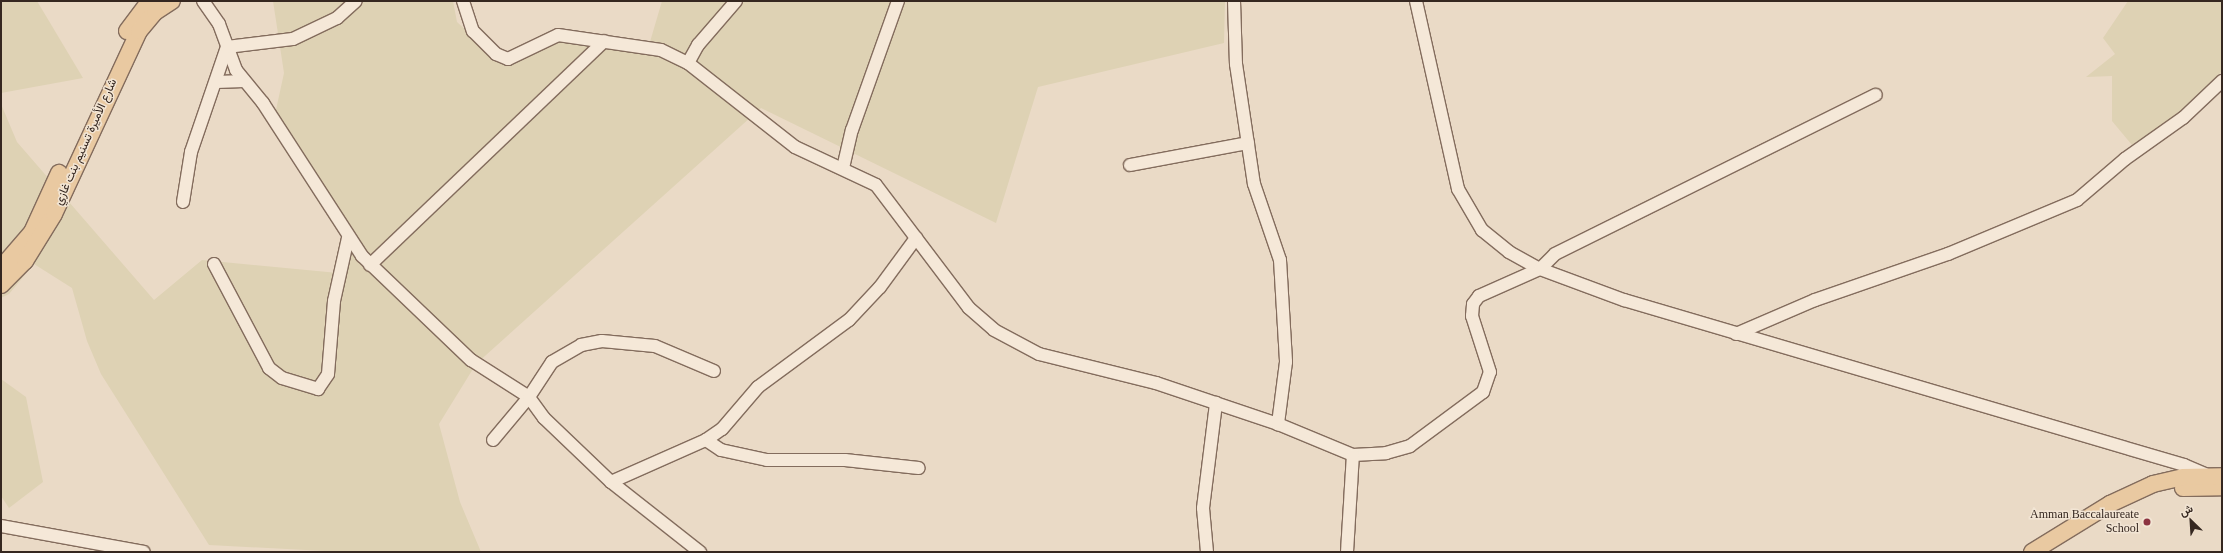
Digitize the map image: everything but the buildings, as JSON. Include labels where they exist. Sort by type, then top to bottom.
[{"type":"main road","name":"شارع الأميرة تسنيم بنت غازي","points":[[1,285],[25,261],[46,228],[139,31],[155,12],[172,1]]},
{"type":"main road","name":"شارع الأميرة تسنيم بنت غازي","points":[[1,268],[23,244],[41,216],[113,56],[145,4]]},
{"type":"main road","points":[[2032,552],[2139,489],[2173,479],[2216,476]]},
{"type":"main road","points":[[2051,552],[2152,494],[2190,487],[2222,487]]},
{"type":"street","points":[[203,1],[219,24],[227,47],[244,81],[262,103],[348,238],[370,264],[471,360],[529,397],[544,418],[611,482],[700,552]]},
{"type":"street","points":[[227,47],[293,39],[337,18],[356,1]]},
{"type":"street","points":[[464,1],[473,31],[496,54],[508,59],[558,35],[661,50],[688,63],[794,147],[843,168],[876,185],[969,308],[1005,336],[1039,354],[1216,403],[1278,424],[1354,455],[1386,453],[1410,446],[1478,398],[1488,385],[1490,372],[1472,316],[1473,304],[1488,291],[1540,269],[1555,254],[1876,95]]},
{"type":"street","points":[[688,63],[698,45],[736,1]]},
{"type":"street","points":[[843,168],[852,130],[898,1]]},
{"type":"street","points":[[1234,1],[1236,58],[1254,184],[1280,260],[1286,354],[1278,424]]},
{"type":"street","points":[[1416,1],[1458,189],[1491,240],[1540,269],[1624,300],[2184,465],[2216,476]]},
{"type":"street","points":[[370,264],[604,42]]},
{"type":"street","points":[[183,202],[191,152],[227,47]]},
{"type":"street","points":[[216,82],[244,81]]},
{"type":"street","points":[[1736,334],[1815,300],[1948,254],[2077,200],[2125,159],[2184,118],[2222,81]]},
{"type":"street","points":[[1130,165],[1248,143]]},
{"type":"street","points":[[214,264],[269,368],[282,378],[318,389],[328,374],[334,301],[348,238]]},
{"type":"street","points":[[611,482],[706,440],[722,429],[758,387],[859,310],[916,238]]},
{"type":"street","points":[[493,440],[529,397],[552,362],[581,345],[602,340],[655,346],[714,371]]},
{"type":"street","points":[[1207,552],[1204,494],[1216,403]]},
{"type":"street","points":[[706,440],[721,450],[767,460],[845,460],[919,468]]},
{"type":"street","points":[[1347,552],[1354,455]]},
{"type":"street","points":[[1,526],[83,548],[144,552]]},
{"type":"shaded area","points":[[1,1],[37,1],[83,78],[1,93]]},
{"type":"shaded area","points":[[273,1],[453,1],[457,22],[498,60],[555,37],[647,52],[662,1],[1225,1],[1224,43],[1038,87],[996,223],[761,108],[476,364],[439,424],[460,502],[481,552],[344,552],[209,545],[101,374],[87,341],[72,288],[34,264],[9,294],[1,298],[1,104],[17,142],[154,300],[202,260],[338,273],[348,231],[274,119],[284,73]]},
{"type":"shaded area","points":[[2128,1],[2222,1],[2222,71],[2192,104],[2132,145],[2112,121],[2112,76],[2086,77],[2115,54],[2103,38]]},
{"type":"shaded area","points":[[1,379],[26,397],[43,482],[9,508],[1,496]]},
{"type":"place","name":"Amman Baccalaureate School","points":[[2147,522]]}]
